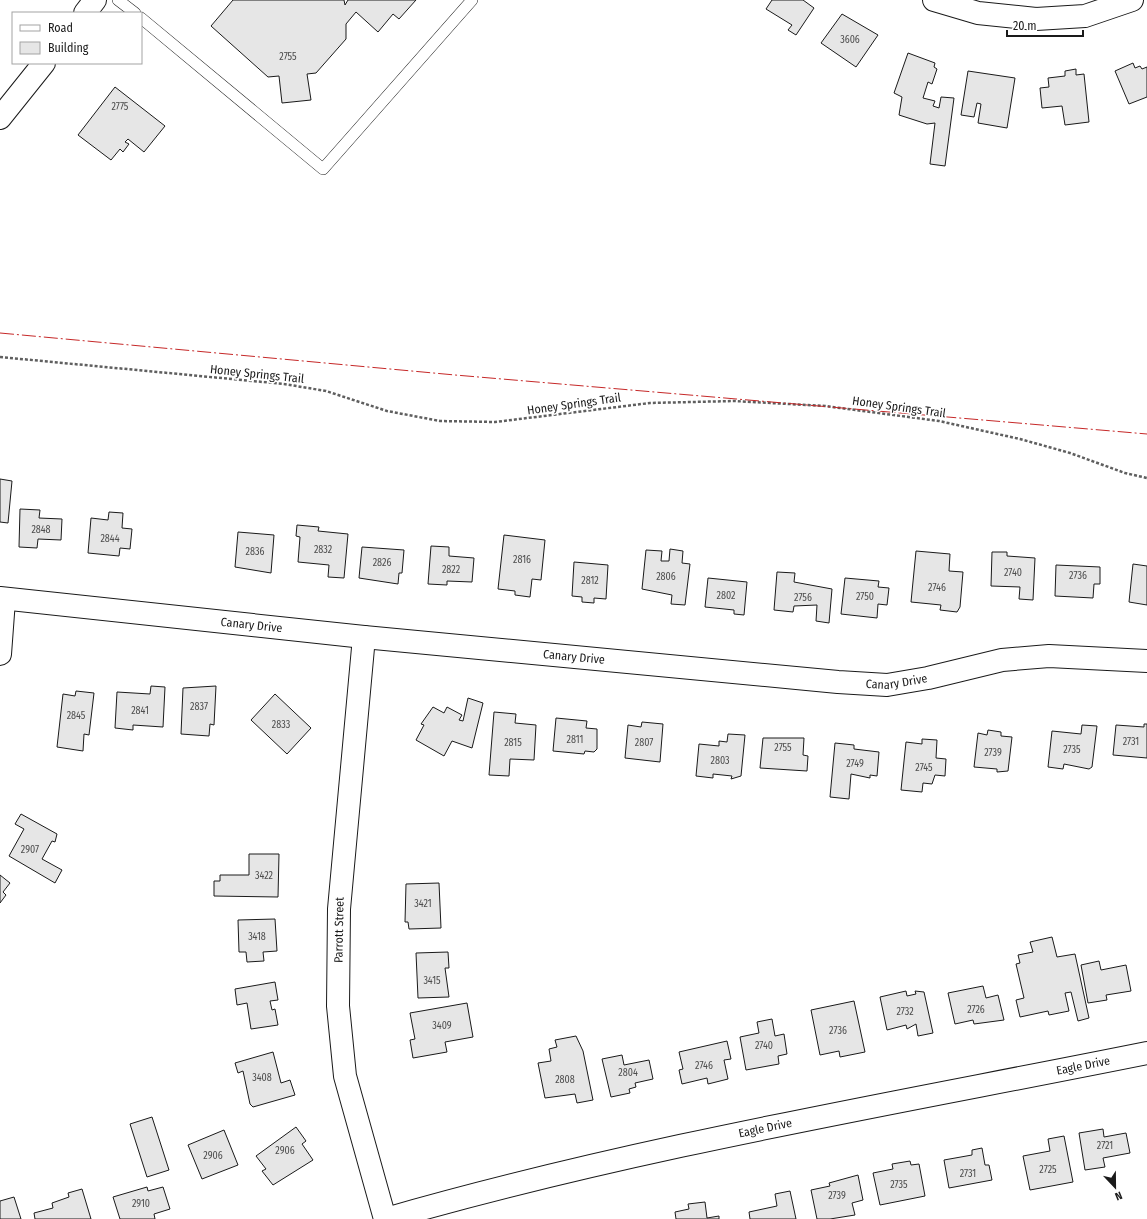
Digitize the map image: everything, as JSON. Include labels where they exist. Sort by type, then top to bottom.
[{"type":"street","points":[[85,12],[95,0]]},
{"type":"street","points":[[934,0],[978,13],[1036,19],[1085,16],[1132,0]]},
{"type":"street","points":[[0,118],[43,64]]},
{"type":"street","points":[[0,654],[2,599]]},
{"type":"street","name":"Canary Drive","points":[[2,599],[364,637],[838,682],[887,685],[928,678],[1002,660],[1049,656],[1147,661]]},
{"type":"street","name":"Parrott Street","points":[[364,637],[338,909],[338,1006],[345,1076],[386,1219]]},
{"type":"street","name":"Eagle Drive","points":[[386,1219],[475,1194],[712,1139],[1147,1053]]},
{"type":"lane","points":[[118,0],[134,12]]},
{"type":"lane","points":[[142,19],[323,169],[472,0]]},
{"type":"path","name":"Honey Springs Trail","points":[[0,357],[284,384],[326,391],[387,411],[440,421],[494,422],[650,403],[734,401],[825,406],[939,421],[1020,439],[1070,453],[1125,473],[1147,478]]},
{"type":"building","points":[[233,0],[344,0],[345,5],[348,0],[416,0],[399,19],[393,14],[378,32],[356,12],[346,24],[346,39],[316,73],[307,74],[311,100],[282,103],[279,76],[268,77],[211,26]]},
{"type":"building","points":[[772,0],[803,0],[814,8],[796,35],[788,30],[792,25],[766,9]]},
{"type":"building","points":[[842,14],[878,35],[856,67],[821,43]]},
{"type":"building","points":[[908,53],[935,63],[934,67],[937,69],[932,84],[928,82],[923,98],[935,101],[933,106],[939,108],[941,97],[954,98],[945,166],[930,164],[935,123],[927,124],[899,115],[902,97],[894,93]]},
{"type":"building","points":[[1133,63],[1135,68],[1140,66],[1142,69],[1147,67],[1147,97],[1129,104],[1115,71]]},
{"type":"building","points":[[1076,69],[1076,75],[1084,74],[1089,122],[1065,125],[1062,106],[1042,108],[1040,88],[1049,87],[1048,78],[1065,76],[1065,71]]},
{"type":"building","points":[[968,71],[1015,78],[1007,128],[978,123],[981,104],[977,103],[974,117],[961,115]]},
{"type":"building","points":[[115,87],[165,126],[144,152],[128,139],[125,142],[129,144],[123,152],[120,149],[111,160],[78,135]]},
{"type":"building","points":[[0,479],[12,481],[8,523],[0,522]]},
{"type":"building","points":[[20,509],[40,510],[39,518],[62,519],[61,540],[38,539],[37,548],[19,547]]},
{"type":"building","points":[[109,512],[123,513],[122,528],[132,529],[130,549],[120,548],[119,556],[88,553],[91,518],[108,520]]},
{"type":"building","points":[[297,525],[319,527],[318,531],[348,534],[344,578],[328,577],[329,565],[298,562],[300,537],[296,536]]},
{"type":"building","points":[[238,532],[274,535],[271,573],[235,567]]},
{"type":"building","points":[[504,535],[545,540],[541,580],[532,579],[530,597],[515,595],[515,591],[498,589]]},
{"type":"building","points":[[431,546],[449,547],[449,556],[474,558],[472,582],[447,581],[447,585],[428,584]]},
{"type":"building","points":[[362,547],[404,550],[402,573],[399,573],[398,584],[359,578]]},
{"type":"building","points":[[670,549],[683,551],[682,563],[690,564],[685,605],[671,604],[672,595],[642,589],[646,550],[662,551],[661,561],[669,561]]},
{"type":"building","points":[[916,551],[950,554],[949,571],[963,572],[960,607],[957,612],[940,610],[941,605],[911,602]]},
{"type":"building","points":[[992,552],[1007,552],[1007,556],[1035,558],[1033,600],[1019,599],[1020,587],[991,586]]},
{"type":"building","points":[[574,562],[608,565],[606,599],[594,598],[594,603],[582,602],[582,597],[572,596]]},
{"type":"building","points":[[1133,564],[1147,566],[1147,605],[1129,602]]},
{"type":"building","points":[[1056,565],[1100,567],[1100,584],[1094,584],[1093,598],[1055,596]]},
{"type":"building","points":[[777,572],[795,573],[794,582],[832,589],[829,623],[816,621],[817,605],[794,606],[793,612],[774,610]]},
{"type":"building","points":[[708,578],[747,582],[744,615],[734,614],[734,610],[705,607]]},
{"type":"building","points":[[845,578],[879,581],[878,587],[889,588],[887,605],[878,604],[877,618],[841,614]]},
{"type":"building","points":[[151,686],[165,687],[163,727],[133,725],[133,730],[115,728],[117,692],[150,694]]},
{"type":"building","points":[[216,686],[214,725],[210,724],[209,736],[181,734],[183,688]]},
{"type":"building","points":[[76,691],[94,693],[89,735],[84,734],[83,751],[57,747],[63,694],[75,696]]},
{"type":"building","points":[[275,694],[311,728],[287,754],[251,720]]},
{"type":"building","points":[[468,698],[483,703],[472,748],[452,741],[444,756],[416,740],[424,725],[421,724],[433,707],[444,713],[447,707],[462,715],[459,720],[463,721]]},
{"type":"building","points":[[494,712],[516,714],[515,723],[536,725],[534,760],[510,759],[509,776],[489,775]]},
{"type":"building","points":[[556,718],[587,721],[586,728],[597,729],[597,749],[594,752],[585,751],[584,754],[553,751]]},
{"type":"building","points":[[642,722],[663,724],[660,762],[625,758],[628,725],[641,727]]},
{"type":"building","points":[[1144,724],[1147,724],[1147,758],[1113,755],[1116,725],[1144,727]]},
{"type":"building","points":[[1082,725],[1097,726],[1092,767],[1089,769],[1064,764],[1063,769],[1048,767],[1052,731],[1081,734]]},
{"type":"building","points":[[988,730],[1001,732],[1001,736],[1012,737],[1008,771],[997,772],[997,769],[974,767],[978,733],[987,735]]},
{"type":"building","points":[[728,734],[745,735],[741,776],[731,779],[732,776],[713,774],[713,778],[696,776],[699,744],[719,746],[719,741],[727,742]]},
{"type":"building","points":[[763,738],[804,738],[803,755],[808,756],[807,771],[760,768]]},
{"type":"building","points":[[922,739],[937,740],[936,758],[946,759],[945,776],[935,775],[932,784],[923,783],[922,792],[901,790],[906,742],[922,744]]},
{"type":"building","points":[[835,743],[854,745],[854,749],[879,752],[877,776],[870,775],[870,778],[851,774],[849,799],[830,797]]},
{"type":"building","points":[[21,814],[57,834],[55,842],[52,841],[42,859],[62,870],[55,883],[9,856],[24,829],[15,824]]},
{"type":"building","points":[[249,854],[279,854],[278,897],[214,896],[214,881],[220,881],[220,875],[249,875]]},
{"type":"building","points":[[0,875],[10,883],[3,892],[6,895],[0,903]]},
{"type":"building","points":[[439,883],[441,928],[409,929],[408,922],[405,922],[406,884]]},
{"type":"building","points":[[275,919],[277,951],[263,952],[264,961],[247,962],[246,952],[239,952],[238,920]]},
{"type":"building","points":[[1052,937],[1057,957],[1075,954],[1089,1018],[1078,1021],[1071,992],[1065,993],[1069,1011],[1049,1015],[1048,1011],[1020,1017],[1016,1000],[1024,998],[1016,964],[1020,963],[1018,955],[1033,952],[1030,942]]},
{"type":"building","points":[[448,952],[449,968],[445,968],[449,997],[418,998],[416,953]]},
{"type":"building","points":[[1099,961],[1101,970],[1126,965],[1131,991],[1106,995],[1107,1000],[1088,1003],[1081,965]]},
{"type":"building","points":[[275,982],[278,1000],[270,1001],[272,1010],[275,1009],[278,1025],[251,1029],[247,1003],[237,1005],[235,989]]},
{"type":"building","points":[[983,986],[986,998],[998,995],[1004,1020],[974,1024],[973,1020],[955,1024],[948,993]]},
{"type":"building","points":[[906,991],[907,996],[916,994],[915,991],[924,992],[933,1033],[918,1036],[916,1024],[907,1029],[906,1025],[887,1030],[880,997]]},
{"type":"building","points":[[854,1001],[865,1052],[840,1057],[839,1051],[820,1055],[811,1010]]},
{"type":"building","points":[[467,1003],[473,1037],[445,1042],[447,1052],[413,1058],[410,1040],[415,1039],[410,1013]]},
{"type":"building","points":[[772,1019],[775,1036],[784,1034],[787,1054],[778,1056],[779,1064],[746,1070],[740,1037],[759,1033],[757,1022]]},
{"type":"building","points":[[576,1036],[583,1051],[593,1100],[577,1103],[575,1094],[545,1098],[538,1063],[551,1061],[549,1049],[557,1047],[555,1040]]},
{"type":"building","points":[[727,1041],[731,1059],[724,1060],[728,1079],[708,1084],[707,1078],[682,1084],[679,1070],[683,1069],[679,1052]]},
{"type":"building","points":[[273,1052],[281,1083],[290,1080],[295,1095],[253,1107],[250,1104],[243,1071],[238,1073],[235,1063]]},
{"type":"building","points":[[622,1055],[624,1065],[649,1060],[653,1079],[635,1083],[636,1087],[629,1089],[630,1093],[611,1097],[602,1059]]},
{"type":"building","points":[[152,1117],[169,1170],[147,1177],[130,1124]]},
{"type":"building","points":[[296,1127],[306,1141],[302,1144],[313,1160],[273,1185],[262,1171],[266,1169],[256,1156]]},
{"type":"building","points":[[1103,1129],[1104,1137],[1126,1133],[1130,1153],[1103,1158],[1105,1167],[1085,1170],[1079,1133]]},
{"type":"building","points":[[224,1130],[238,1165],[202,1179],[188,1145]]},
{"type":"building","points":[[1064,1136],[1073,1182],[1030,1190],[1023,1156],[1050,1151],[1048,1139]]},
{"type":"building","points":[[982,1148],[985,1165],[989,1165],[992,1180],[949,1188],[944,1160],[972,1155],[972,1150]]},
{"type":"building","points":[[910,1161],[911,1165],[919,1164],[925,1196],[880,1205],[873,1173],[893,1169],[892,1164]]},
{"type":"building","points":[[858,1175],[863,1200],[852,1203],[855,1215],[830,1219],[817,1219],[811,1190],[830,1186],[829,1183]]},
{"type":"building","points":[[147,1187],[148,1191],[163,1187],[170,1209],[154,1214],[155,1219],[120,1219],[113,1197]]},
{"type":"building","points":[[82,1189],[91,1219],[35,1219],[34,1213],[53,1208],[52,1203],[69,1197],[68,1193]]},
{"type":"building","points":[[790,1191],[796,1219],[750,1219],[749,1212],[777,1206],[775,1194]]},
{"type":"building","points":[[14,1197],[21,1219],[0,1219],[0,1201]]},
{"type":"building","points":[[705,1202],[707,1218],[719,1216],[719,1219],[676,1219],[675,1212],[689,1209],[688,1204]]},
{"type":"power","points":[[0,333],[455,375],[1147,434]]}]
